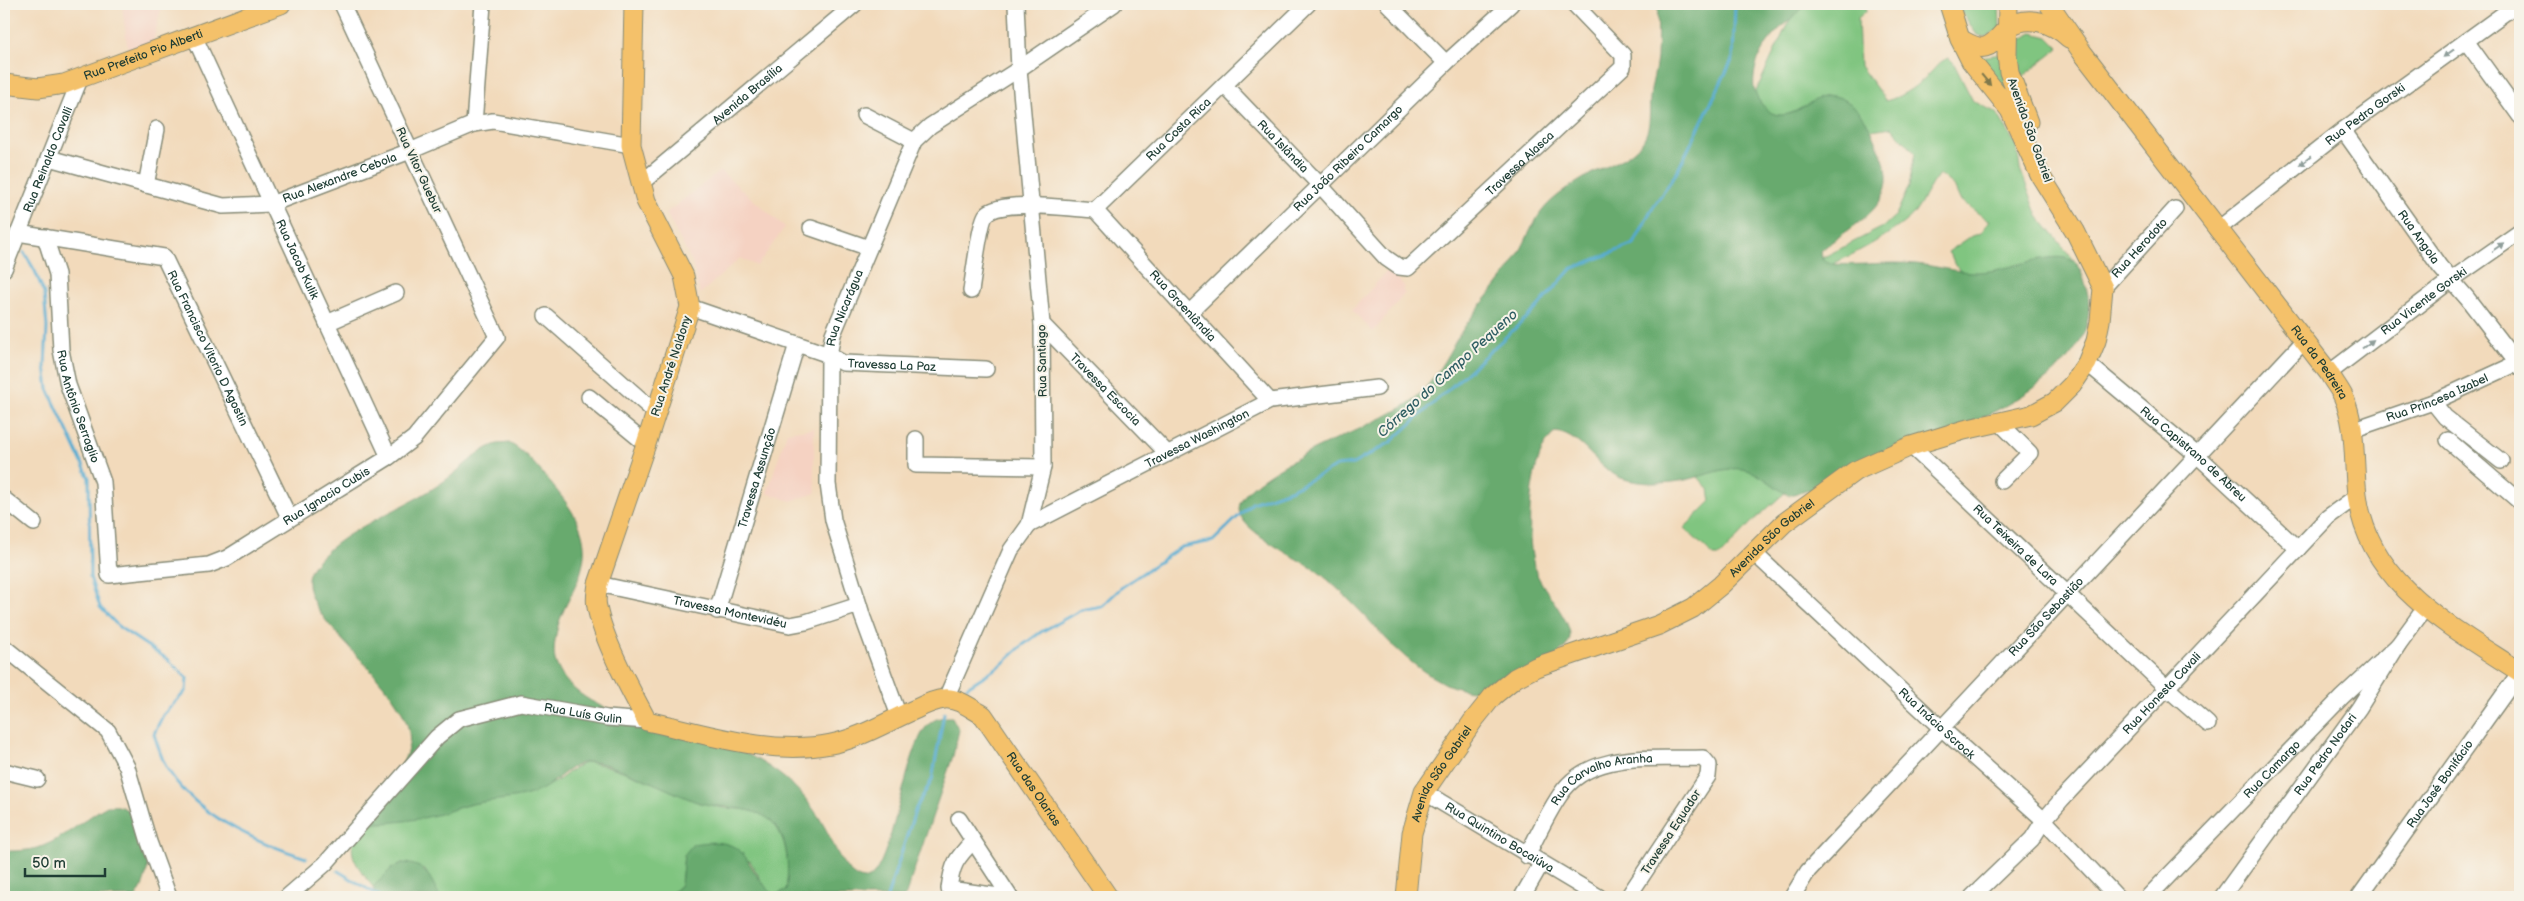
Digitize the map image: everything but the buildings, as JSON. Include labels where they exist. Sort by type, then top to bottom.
[{"type":"main road","name":"Rua Prefeito Pio Alberti","points":[[4,84],[38,88],[64,84],[281,4]]},
{"type":"main road","name":"Rua André Naldony","points":[[634,4],[631,145],[646,202],[684,276],[690,307],[598,584],[596,605],[600,620],[647,721]]},
{"type":"main road","name":"Avenida São Gabriel","points":[[1406,897],[1412,833],[1424,792],[1473,721],[1493,696],[1515,678],[1536,667],[1659,625],[1693,608],[1784,523],[1855,471],[1910,446],[2031,415],[2055,402],[2072,385],[2087,363],[2096,341],[2103,288],[2075,231],[2040,175],[2010,110],[1972,60],[1960,39],[1949,4]]},
{"type":"main road","name":"Avenida São Gabriel","points":[[2008,4],[2015,24],[2007,54],[2009,72],[2053,197]]},
{"type":"main road","points":[[1960,39],[1976,47],[1986,47],[1995,42],[2015,24],[2054,5]]},
{"type":"main road","name":"Rua da Pedreira","points":[[2054,5],[2082,52],[2217,230],[2329,373],[2343,396],[2352,430],[2357,496],[2364,522],[2382,562],[2396,581],[2425,608],[2520,672]]},
{"type":"main road","name":"Rua da Pedreira","points":[[2015,24],[2052,26],[2063,33],[2082,52]]},
{"type":"main road","name":"Rua Luís Gulin","points":[[647,721],[767,747],[800,747],[832,744],[862,734],[899,716],[946,698]]},
{"type":"main road","name":"Rua das Olarias","points":[[946,698],[964,704],[983,715],[1108,897]]},
{"type":"street","name":"Rua Vitor Guebur","points":[[342,4],[496,337]]},
{"type":"street","points":[[474,124],[482,4]]},
{"type":"street","name":"Avenida Brasília","points":[[640,184],[856,4]]},
{"type":"street","name":"Rua Santiago","points":[[946,698],[1010,550],[1028,525],[1043,467],[1042,324],[1019,69],[1016,4]]},
{"type":"street","name":"Rua Nicarágua","points":[[899,716],[859,605],[833,520],[828,484],[829,355],[833,334],[914,141],[930,126],[1019,69],[1114,4]]},
{"type":"street","name":"Rua Costa Rica","points":[[1095,210],[1308,4]]},
{"type":"street","points":[[1388,4],[1446,63]]},
{"type":"street","name":"Rua João Ribeiro Camargo","points":[[1189,313],[1446,63],[1511,4]]},
{"type":"street","name":"Travessa Alasca","points":[[1408,268],[1623,67],[1623,55],[1574,4]]},
{"type":"street","name":"Rua Pedro Gorski","points":[[2217,230],[2343,130],[2516,4]]},
{"type":"street","name":"Rua Jacob Kulik","points":[[194,36],[388,457]]},
{"type":"street","points":[[2466,41],[2520,116]]},
{"type":"street","name":"Rua Reinaldo Cavalli","points":[[4,269],[80,78]]},
{"type":"street","name":"Rua Islândia","points":[[1224,85],[1320,185],[1386,258],[1399,266],[1408,268]]},
{"type":"street","points":[[864,115],[914,141]]},
{"type":"street","name":"Rua Alexandre Cebola","points":[[49,158],[223,206],[271,204],[410,151],[474,124],[493,121],[631,145]]},
{"type":"street","points":[[146,185],[157,129]]},
{"type":"street","name":"Rua Angola","points":[[2343,130],[2451,280],[2519,364]]},
{"type":"street","points":[[971,292],[984,217],[995,207],[1031,206],[1095,210]]},
{"type":"street","name":"Rua Herodoto","points":[[2103,288],[2175,209]]},
{"type":"street","name":"Rua Groenlândia","points":[[1095,210],[1270,401]]},
{"type":"street","points":[[811,228],[869,248]]},
{"type":"street","name":"Rua Francisco Vitorio D Agostin","points":[[18,232],[164,257],[289,518]]},
{"type":"street","name":"Rua Vicente Gorski","points":[[2329,373],[2451,280],[2520,232]]},
{"type":"street","name":"Rua Antônio Serraglio","points":[[44,237],[57,274],[61,350],[68,385],[103,482],[110,575]]},
{"type":"street","points":[[327,324],[396,293]]},
{"type":"street","name":"Travessa La Paz","points":[[690,307],[829,355],[843,363],[986,369]]},
{"type":"street","points":[[546,316],[656,413]]},
{"type":"street","name":"Travessa Escocia","points":[[1042,324],[1168,454]]},
{"type":"street","name":"Rua Ignacio Cubis","points":[[110,575],[210,565],[227,558],[388,457],[414,438],[496,337]]},
{"type":"street","name":"Rua São Sebastião","points":[[1792,897],[1808,871],[1940,727],[2304,341]]},
{"type":"street","name":"Travessa Assunção","points":[[717,611],[797,344]]},
{"type":"street","name":"Rua Capistrano de Abreu","points":[[2087,363],[2197,455],[2298,548]]},
{"type":"street","name":"Rua Princesa Izabel","points":[[2352,430],[2433,402],[2519,364]]},
{"type":"street","name":"Travessa Washington","points":[[1028,525],[1270,401],[1377,388]]},
{"type":"street","points":[[589,397],[646,444]]},
{"type":"street","points":[[2433,402],[2445,417],[2501,461]]},
{"type":"street","points":[[1999,422],[2030,453],[2002,481]]},
{"type":"street","points":[[916,439],[916,465],[1043,467]]},
{"type":"street","points":[[2448,440],[2520,502]]},
{"type":"street","name":"Rua Teixeira de Lara","points":[[1910,446],[2168,689],[2208,724]]},
{"type":"street","name":"Rua Honesta Cavali","points":[[1972,897],[2032,839],[2044,820],[2298,548],[2328,517],[2357,496]]},
{"type":"street","points":[[4,499],[34,523]]},
{"type":"street","name":"Rua Inácio Scrock","points":[[1754,553],[1940,727],[2044,820],[2117,897]]},
{"type":"street","name":"Travessa Montevidéu","points":[[598,584],[717,611],[790,625],[806,622],[859,605]]},
{"type":"street","name":"Rua Pedro Nodari","points":[[2222,897],[2359,708],[2398,645],[2425,608]]},
{"type":"street","name":"Rua Camargo","points":[[2148,897],[2342,697],[2398,645]]},
{"type":"street","points":[[4,647],[108,731],[128,767],[149,842],[169,897]]},
{"type":"street","name":"Rua José Bonifácio","points":[[2359,897],[2520,672]]},
{"type":"street","name":"Rua Luís Gulin","points":[[287,897],[325,864],[437,737],[459,719],[521,703],[607,718],[647,721]]},
{"type":"street","name":"Rua Carvalho Aranha","points":[[1526,856],[1560,793],[1583,771],[1610,761],[1703,758],[1709,765]]},
{"type":"street","name":"Travessa Equador","points":[[1628,897],[1708,776],[1709,765]]},
{"type":"street","points":[[4,771],[37,779]]},
{"type":"street","name":"Rua Quintino Bocaiúva","points":[[1424,792],[1540,864],[1582,894],[1599,897]]},
{"type":"street","points":[[958,819],[1010,897]]},
{"type":"street","points":[[973,841],[952,867],[949,889],[1006,897]]},
{"type":"street","points":[[1522,897],[1540,864]]},
{"type":"shaded area","points":[[122,4],[162,4],[153,42],[128,52]]},
{"type":"shaded area","points":[[720,171],[785,227],[757,266],[740,258],[700,294],[692,262],[666,213]]},
{"type":"shaded area","points":[[1389,269],[1405,287],[1402,290],[1405,293],[1373,332],[1352,310]]},
{"type":"shaded area","points":[[814,428],[816,493],[791,501],[767,493],[787,432]]},
{"type":"green space","points":[[1658,4],[1808,4],[1781,27],[1760,54],[1754,77],[1756,96],[1769,111],[1781,115],[1795,111],[1823,97],[1830,96],[1844,99],[1855,107],[1867,123],[1885,164],[1887,174],[1886,187],[1874,209],[1821,251],[1822,259],[1833,264],[1906,263],[1980,272],[2046,258],[2066,258],[2075,263],[2081,271],[2087,291],[2087,323],[2073,352],[2048,378],[2015,400],[1979,419],[1801,493],[1789,495],[1760,476],[1742,469],[1722,470],[1673,482],[1646,483],[1629,480],[1612,473],[1574,440],[1556,432],[1547,442],[1539,457],[1534,476],[1531,497],[1530,540],[1536,572],[1562,614],[1570,637],[1565,647],[1556,655],[1499,688],[1475,691],[1456,688],[1438,680],[1406,657],[1321,574],[1273,545],[1249,527],[1242,518],[1239,509],[1246,494],[1262,479],[1315,449],[1397,410],[1413,400],[1438,372],[1464,328],[1508,270],[1535,221],[1546,206],[1573,185],[1618,161],[1634,151],[1640,144],[1645,137],[1649,123],[1651,93],[1657,58]]},
{"type":"green space","points":[[1799,4],[1866,4],[1866,11],[1858,18],[1860,66],[1886,101],[1911,89],[1940,63],[1949,58],[1953,62],[1973,101],[1997,113],[2017,147],[2020,169],[2038,216],[2078,265],[2071,271],[1962,275],[1948,252],[1970,237],[1981,233],[1990,220],[1960,200],[1954,186],[1939,174],[1914,213],[1897,228],[1842,260],[1820,269],[1991,354],[2052,373],[1798,481],[1751,523],[1720,556],[1714,556],[1684,528],[1711,501],[1709,489],[1652,427],[1820,259],[1883,227],[1896,215],[1909,186],[1915,153],[1892,127],[1864,131],[1742,121],[1786,27]]},
{"type":"green space","points":[[1960,4],[1999,4],[2000,29],[1985,37],[1977,35],[1963,14]]},
{"type":"green space","points":[[2033,33],[2048,37],[2059,48],[2019,79],[2013,51],[2021,39]]},
{"type":"green space","points":[[2001,54],[2017,117],[1974,58]]},
{"type":"green space","points":[[509,443],[528,457],[564,499],[572,511],[582,534],[584,559],[581,572],[564,608],[554,645],[555,660],[566,681],[585,697],[609,710],[637,720],[722,744],[743,752],[769,766],[792,784],[805,798],[822,822],[839,857],[849,871],[856,876],[863,879],[873,875],[882,860],[920,737],[929,724],[935,720],[952,717],[959,730],[953,756],[905,897],[667,897],[681,885],[684,855],[693,844],[713,842],[727,844],[737,849],[764,885],[775,895],[786,890],[788,874],[787,856],[780,832],[768,818],[759,814],[697,802],[625,771],[597,763],[580,763],[545,788],[531,794],[480,802],[418,819],[361,823],[388,788],[405,759],[408,749],[408,726],[396,703],[378,678],[334,630],[317,608],[308,587],[312,568],[330,548],[342,539],[368,523],[435,488],[488,448],[497,444]]},
{"type":"green space","points":[[588,762],[620,770],[714,806],[754,811],[766,816],[779,831],[786,850],[788,870],[786,890],[775,895],[765,887],[750,861],[684,855],[681,885],[667,897],[440,897],[425,870],[402,863],[391,869],[373,887],[356,863],[352,850],[353,842],[361,823],[417,818],[530,792],[554,782]]},
{"type":"green space","points":[[107,806],[120,806],[133,814],[145,836],[148,862],[142,887],[136,897],[4,897],[4,851],[29,850],[43,846],[60,838]]},
{"type":"green space","points":[[402,863],[422,869],[430,878],[440,897],[376,897],[373,887],[391,869]]},
{"type":"waterway","name":"Córrego do Campo Pequeno","points":[[967,687],[1001,665],[1041,632],[1081,610],[1102,606],[1122,587],[1181,547],[1213,541],[1252,503],[1292,489],[1337,466],[1353,464],[1391,442],[1534,311],[1571,269],[1634,244],[1651,210],[1677,172],[1733,58],[1735,4]]},
{"type":"waterway","points":[[24,252],[35,271],[44,293],[47,327],[45,366],[48,389],[89,478],[90,577],[100,607],[119,627],[167,659],[187,678],[186,691],[163,715],[154,734],[163,761],[180,786],[211,814],[267,844],[306,858]]},
{"type":"waterway","name":"Córrego do Campo Pequeno","points":[[887,897],[916,808],[932,780],[944,713]]},
{"type":"waterway","points":[[338,871],[381,897]]}]
